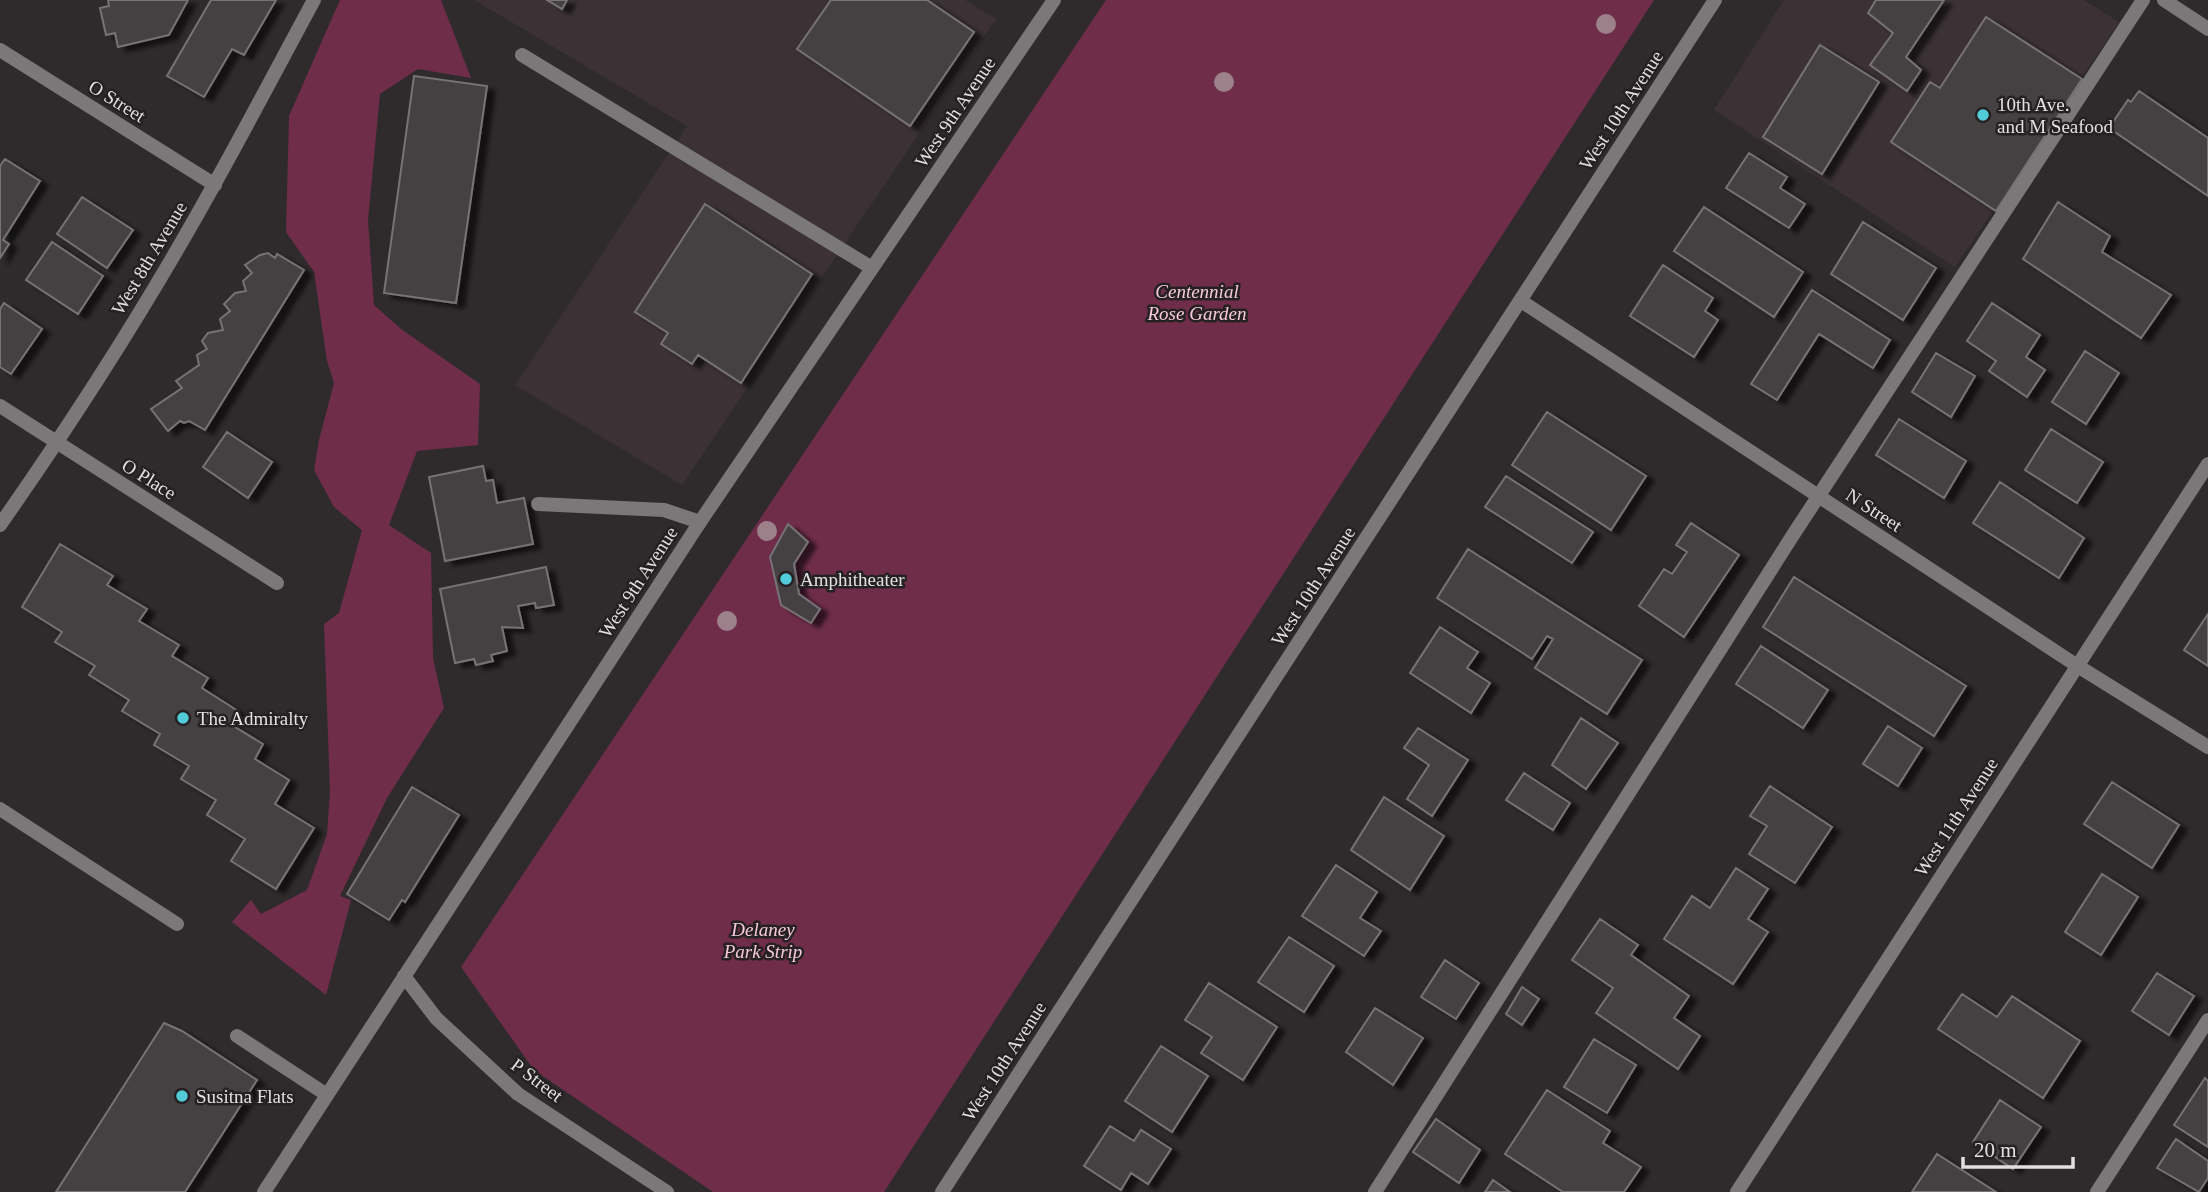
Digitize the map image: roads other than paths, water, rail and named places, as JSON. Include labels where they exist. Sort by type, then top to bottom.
[{"type":"street","name":"West 8th Avenue","points":[[0,526],[57,443],[137,316],[215,185],[314,0]]},
{"type":"street","name":"West 10th Avenue","points":[[942,1192],[1715,0]]},
{"type":"street","points":[[1375,1192],[1818,496],[2143,0]]},
{"type":"street","points":[[2164,0],[2208,29]]},
{"type":"street","name":"West 9th Avenue","points":[[264,1192],[700,522],[1048,2]]},
{"type":"street","name":"O Street","points":[[0,50],[215,185]]},
{"type":"street","points":[[522,55],[872,268]]},
{"type":"street","name":"N Street","points":[[1521,301],[2076,665],[2208,747]]},
{"type":"street","name":"O Place","points":[[0,406],[277,583]]},
{"type":"street","name":"West 11th Avenue","points":[[1737,1192],[2208,464]]},
{"type":"street","points":[[538,505],[664,510],[700,522]]},
{"type":"street","points":[[0,809],[177,924]]},
{"type":"street","name":"P Street","points":[[404,976],[436,1018],[518,1094],[667,1192]]},
{"type":"street","points":[[2097,1192],[2208,1020]]},
{"type":"street","points":[[237,1036],[327,1094]]},
{"type":"place","name":"10th Ave. and M Seafood","points":[[1983,115]]},
{"type":"place","name":"Amphitheater","points":[[786,579]]},
{"type":"place","name":"The Admiralty","points":[[183,718]]},
{"type":"place","name":"Susitna Flats","points":[[182,1096]]},
{"type":"park label","name":"Centennial Rose Garden","points":[[1197,302]]},
{"type":"park label","name":"Delaney Park Strip","points":[[763,940]]}]
